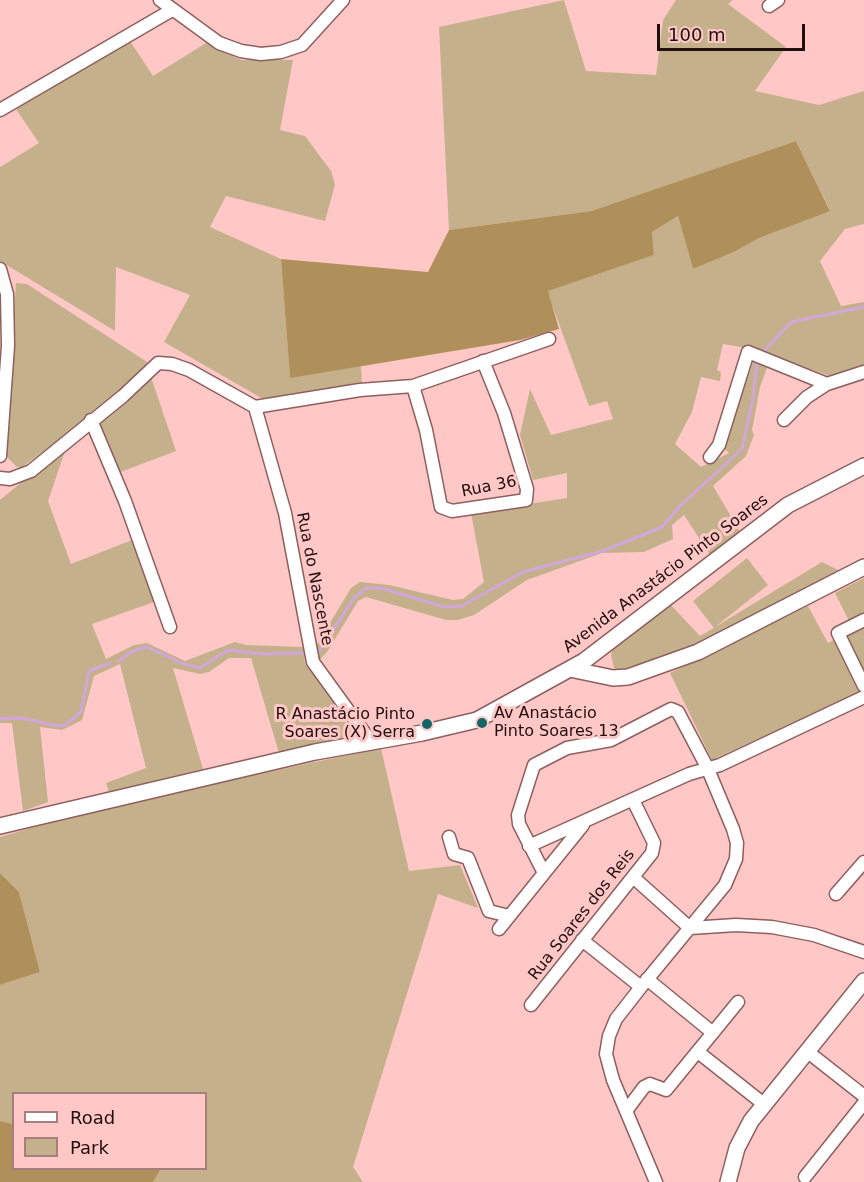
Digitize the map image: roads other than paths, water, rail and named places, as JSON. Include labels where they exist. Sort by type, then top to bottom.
[{"type":"street","points":[[160,0],[219,43],[251,53],[273,54],[302,45],[343,0]]},
{"type":"street","points":[[0,110],[172,10]]},
{"type":"street","points":[[0,269],[7,297],[8,346],[0,456]]},
{"type":"street","points":[[0,478],[10,479],[31,471],[123,396],[158,363],[172,364],[189,370],[255,407],[316,399],[360,390],[413,386],[549,339]]},
{"type":"street","points":[[710,457],[719,445],[748,352],[827,384]]},
{"type":"street","name":"Rua 36","points":[[413,386],[426,430],[441,507],[452,511],[526,500],[527,489],[504,413],[483,362]]},
{"type":"street","points":[[784,420],[807,397],[827,384],[864,372]]},
{"type":"street","name":"Rua do Nascente","points":[[255,407],[285,513],[313,662],[371,742]]},
{"type":"street","points":[[91,420],[125,501],[170,627]]},
{"type":"street","name":"Avenida Anastácio Pinto Soares","points":[[0,826],[216,774],[477,720],[570,669],[597,661],[788,505],[864,466]]},
{"type":"street","points":[[597,661],[611,672],[628,677],[698,652],[864,567]]},
{"type":"street","points":[[864,620],[838,633],[864,686]]},
{"type":"street","points":[[529,846],[707,767],[720,765],[864,697]]},
{"type":"street","points":[[544,873],[519,824],[518,815],[534,765],[567,748],[611,740],[670,710],[678,712],[707,767],[737,843],[736,860],[725,885],[616,1019],[609,1036],[606,1054],[613,1080],[657,1182]]},
{"type":"street","name":"Rua Soares dos Reis","points":[[531,1005],[652,853],[654,843],[633,800]]},
{"type":"street","points":[[499,929],[585,823]]},
{"type":"street","points":[[449,837],[454,854],[468,858],[489,911],[509,916]]},
{"type":"street","points":[[836,894],[864,862]]},
{"type":"street","points":[[633,876],[690,928],[736,925],[772,927],[814,935],[864,952]]},
{"type":"street","points":[[582,940],[713,1034]]},
{"type":"street","points":[[728,1182],[737,1148],[751,1121],[864,981]]},
{"type":"street","points":[[626,1111],[644,1088],[650,1084],[666,1090],[738,1002]]},
{"type":"street","points":[[699,1052],[765,1105]]},
{"type":"street","points":[[808,1052],[864,1096]]},
{"type":"street","points":[[805,1177],[864,1103]]},
{"type":"waterway","points":[[765,350],[791,322],[864,307]]},
{"type":"waterway","points":[[315,652],[320,650],[354,598],[366,588],[381,588],[445,607],[462,606],[523,572],[603,551],[662,527],[680,506],[742,449],[753,398],[757,361]]},
{"type":"waterway","points":[[118,661],[133,651],[147,647],[184,664],[200,668],[228,650],[265,654],[308,653]]},
{"type":"waterway","points":[[0,719],[21,718],[58,726],[65,725],[81,712],[89,671],[110,663]]},
{"type":"place","name":"Av Anastácio Pinto Soares 13","points":[[482,723]]},
{"type":"place","name":"R Anastácio Pinto Soares (X) Serra","points":[[427,724]]}]
